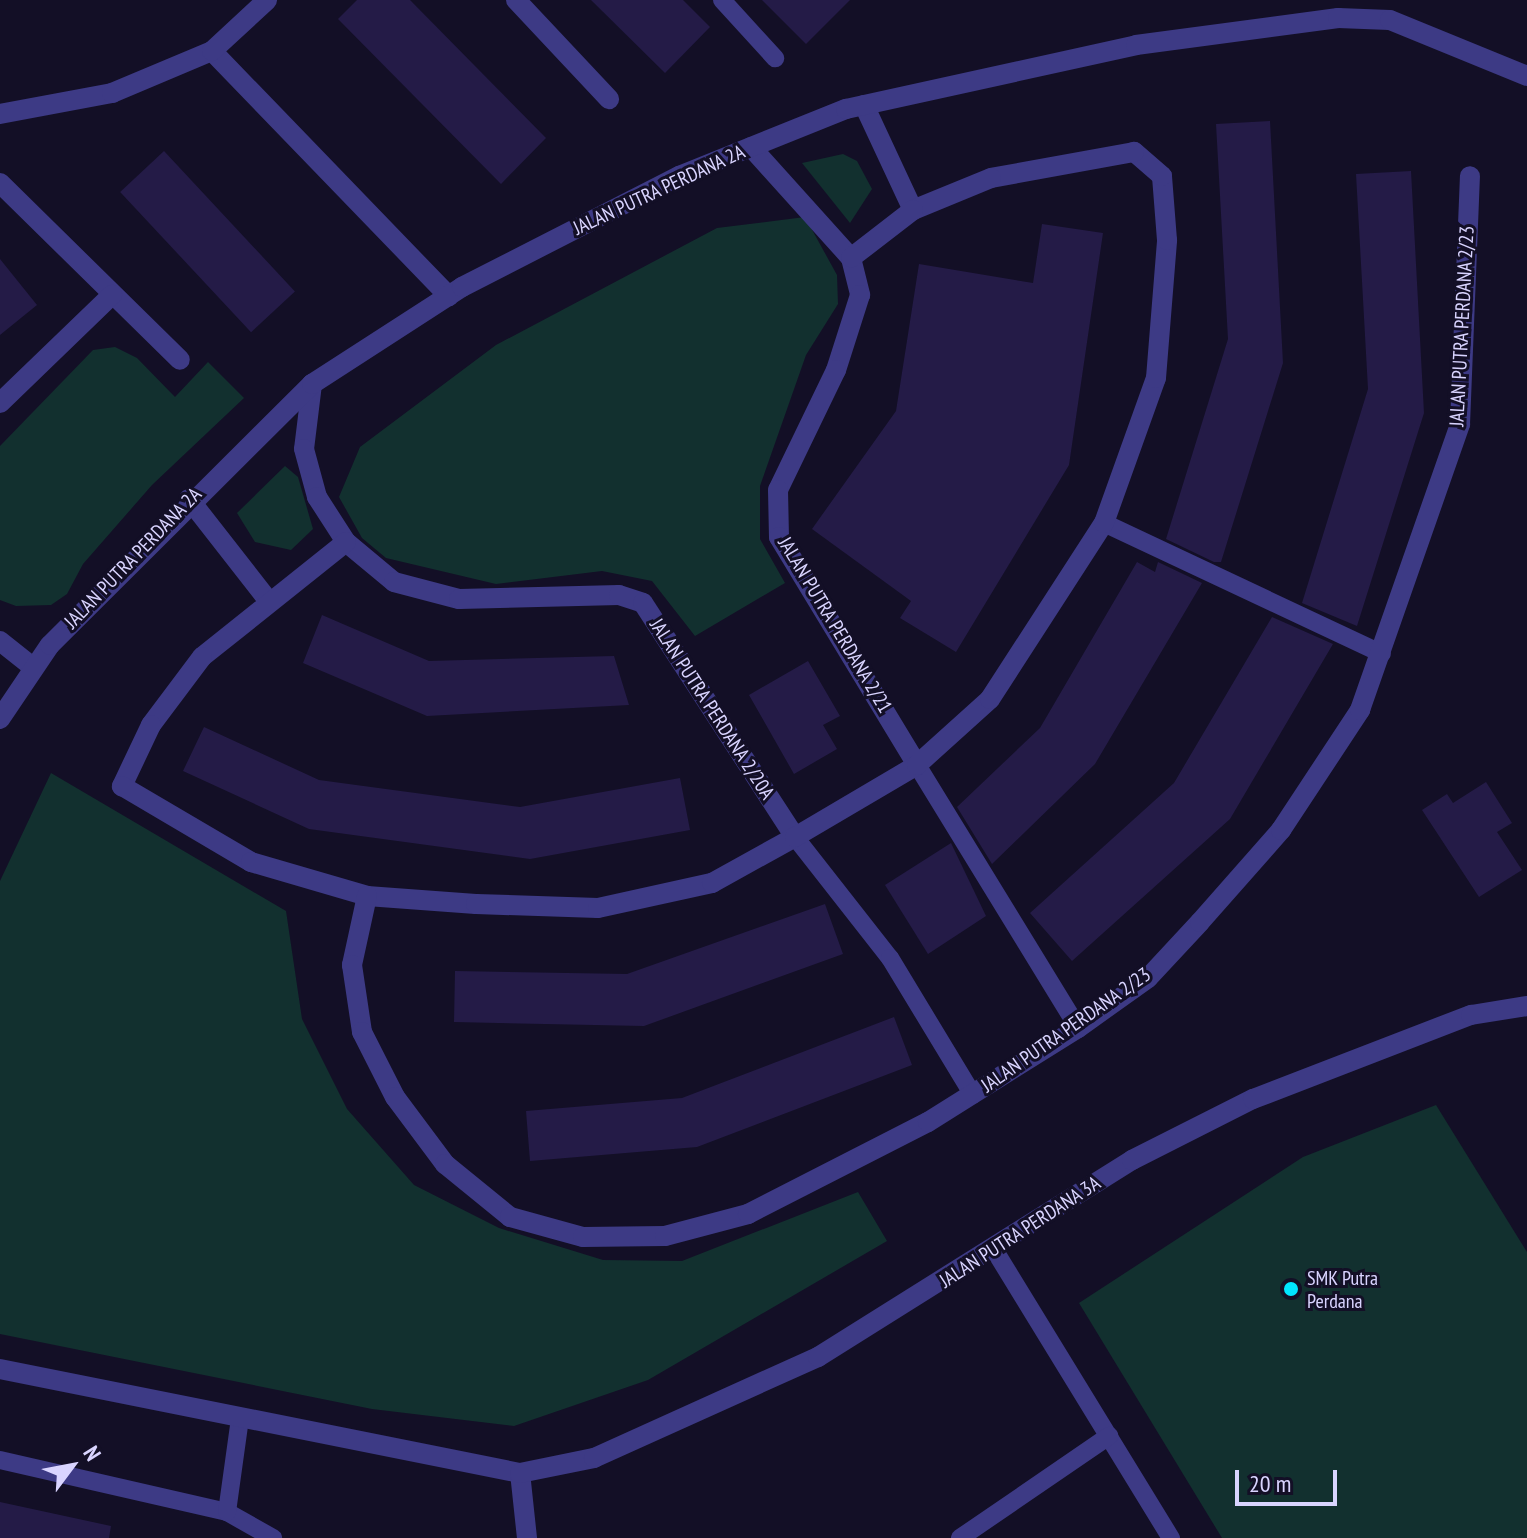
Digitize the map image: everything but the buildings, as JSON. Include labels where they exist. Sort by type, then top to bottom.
[{"type":"street","points":[[0,114],[112,93],[212,51],[267,0]]},
{"type":"street","points":[[516,0],[609,99]]},
{"type":"street","name":"JALAN PUTRA PERDANA 2A","points":[[0,719],[34,668],[189,499],[312,384],[449,296],[679,176],[864,105],[1136,45],[1338,18],[1390,20],[1527,76]]},
{"type":"street","points":[[212,51],[449,296]]},
{"type":"street","points":[[864,105],[913,210]]},
{"type":"street","points":[[346,542],[267,599],[202,657],[151,725],[122,786],[251,862],[367,896],[598,908],[712,883],[917,765],[990,699],[1104,523],[1156,378],[1167,240],[1162,176],[1134,152],[991,178],[913,210],[851,258],[751,147]]},
{"type":"street","name":"JALAN PUTRA PERDANA 2/23","points":[[367,896],[352,965],[362,1032],[395,1097],[445,1164],[510,1217],[583,1237],[693,1229],[820,1183],[973,1095],[1078,1028],[1148,978],[1281,830],[1360,710],[1460,424],[1470,176]]},
{"type":"street","points":[[0,183],[180,360]]},
{"type":"street","name":"JALAN PUTRA PERDANA 2/21","points":[[851,258],[860,295],[773,516],[779,537],[917,765]]},
{"type":"street","points":[[0,403],[112,295]]},
{"type":"street","name":"JALAN PUTRA PERDANA 2/20A","points":[[312,384],[304,449],[317,497],[346,542],[394,582],[459,599],[619,595],[643,603],[795,837]]},
{"type":"street","points":[[189,499],[267,599]]},
{"type":"street","points":[[0,641],[34,668]]},
{"type":"street","name":"JALAN PUTRA PERDANA 3A","points":[[520,1473],[594,1458],[690,1419],[818,1357],[995,1251],[1132,1160],[1253,1099],[1442,1025],[1527,1006]]},
{"type":"street","points":[[0,1369],[520,1473],[527,1538]]},
{"type":"lane","points":[[722,0],[775,58]]},
{"type":"lane","points":[[1104,523],[1382,654]]},
{"type":"lane","points":[[917,765],[1078,1028]]},
{"type":"lane","points":[[795,837],[890,958],[973,1095]]},
{"type":"lane","points":[[995,1251],[1171,1538]]},
{"type":"lane","points":[[227,1512],[240,1418]]},
{"type":"lane","points":[[960,1538],[1109,1436]]},
{"type":"lane","points":[[0,1460],[227,1512],[273,1538]]},
{"type":"green space","points":[[843,154],[857,161],[872,189],[850,223],[802,163]]},
{"type":"green space","points":[[805,217],[837,275],[838,304],[806,355],[760,486],[760,539],[785,583],[695,636],[652,581],[602,571],[496,584],[386,558],[362,538],[339,497],[360,447],[496,345],[717,228]]},
{"type":"green space","points":[[115,347],[137,358],[175,397],[208,362],[244,398],[152,485],[83,564],[67,594],[51,605],[16,606],[0,600],[0,446],[93,350]]},
{"type":"green space","points":[[285,466],[298,477],[313,529],[291,550],[255,542],[237,513]]},
{"type":"green space","points":[[51,773],[286,911],[302,1019],[347,1109],[414,1185],[499,1228],[603,1260],[682,1261],[858,1192],[887,1241],[648,1380],[514,1426],[372,1409],[0,1334],[0,881]]},
{"type":"green space","points":[[1436,1105],[1527,1252],[1527,1538],[1222,1538],[1079,1303],[1303,1157]]},
{"type":"place","name":"SMK Putra Perdana","points":[[1291,1289]]}]
